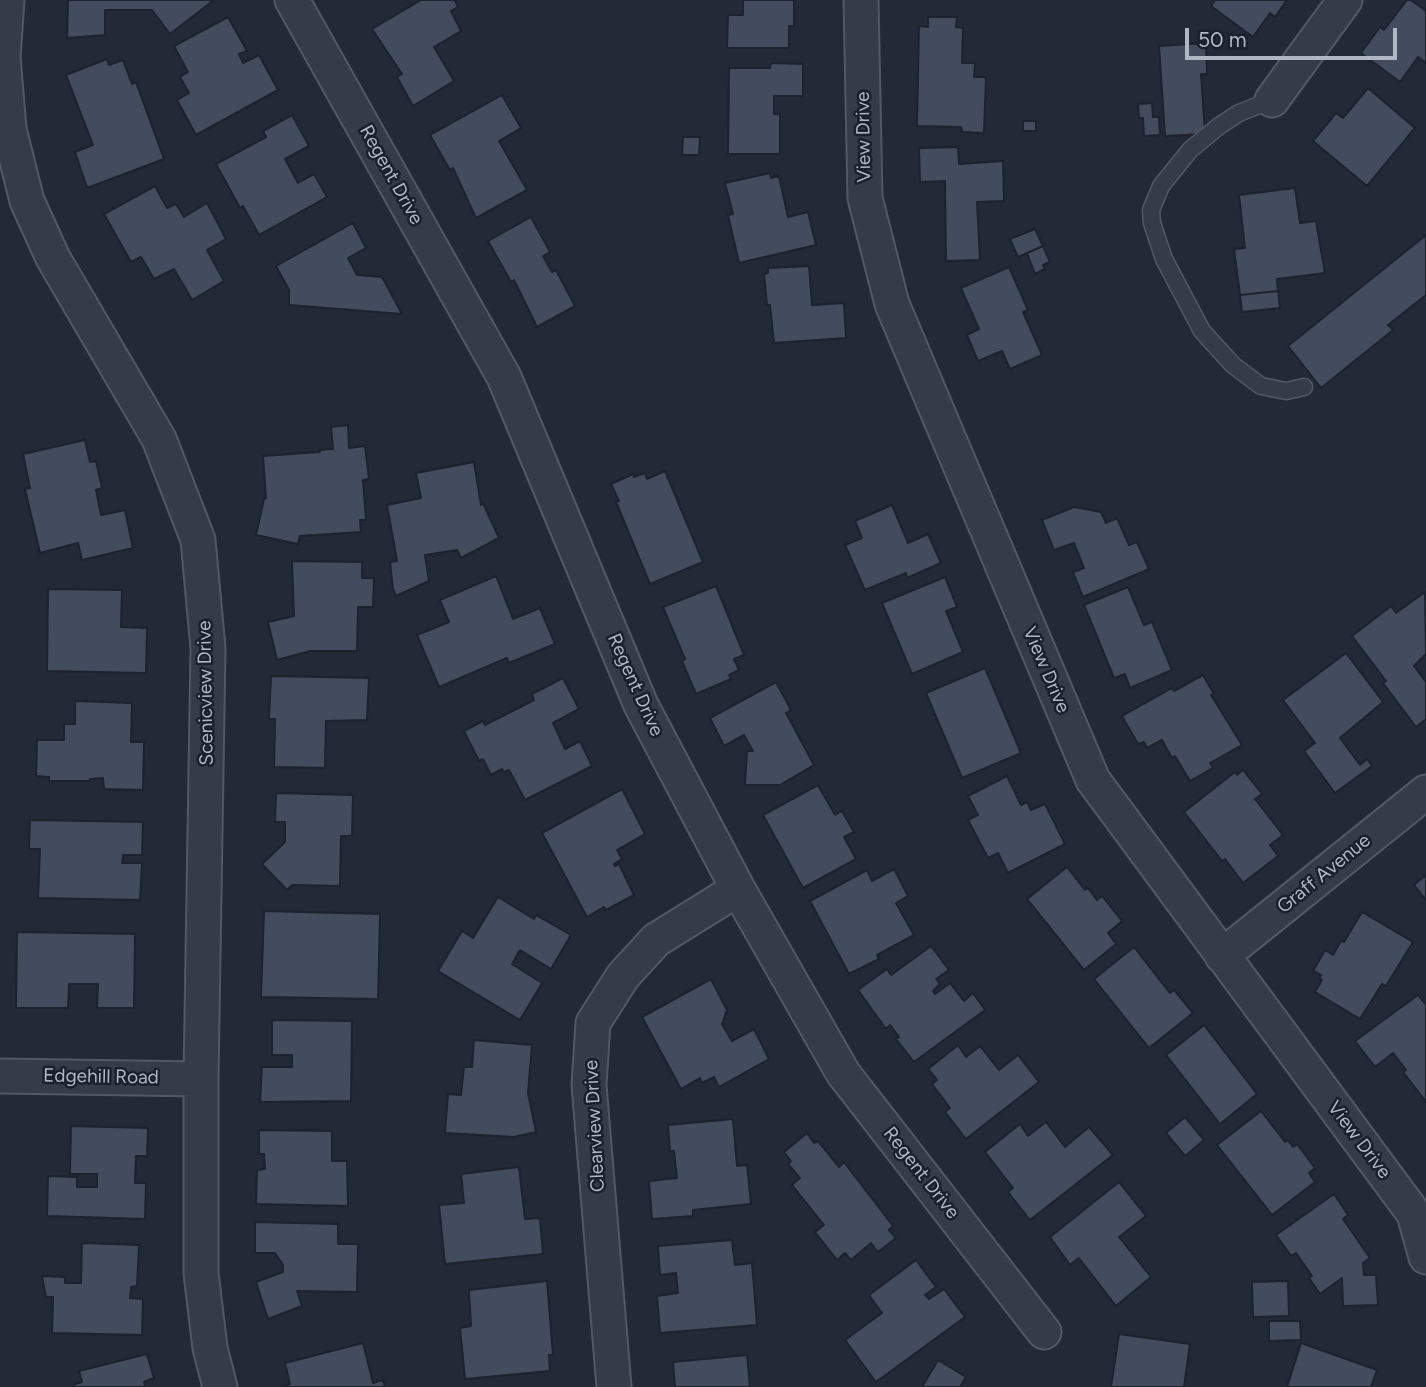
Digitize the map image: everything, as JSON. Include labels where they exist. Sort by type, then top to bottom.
[{"type":"street","name":"Scenicview Drive","points":[[7,0],[3,57],[9,130],[27,201],[53,258],[159,439],[198,540],[208,648],[201,1079],[201,1273],[210,1348],[220,1387]]},
{"type":"street","name":"Regent Drive","points":[[292,0],[504,377],[641,705],[738,889],[843,1073],[1044,1332]]},
{"type":"street","name":"View Drive","points":[[861,0],[865,198],[892,304],[1093,780],[1414,1214],[1426,1257]]},
{"type":"street","points":[[1272,100],[1345,0]]},
{"type":"street","name":"Graff Avenue","points":[[1222,956],[1426,792]]},
{"type":"street","name":"Clearview Drive","points":[[614,1387],[589,1085],[593,1023],[623,976],[656,940],[738,889]]},
{"type":"street","name":"Edgehill Road","points":[[0,1076],[201,1079]]},
{"type":"lane","points":[[1272,100],[1239,113],[1219,125],[1190,150],[1161,186],[1151,210],[1152,223],[1164,259],[1202,331],[1233,366],[1261,386],[1286,391],[1304,387]]},
{"type":"building","points":[[68,0],[214,0],[170,34],[152,10],[105,10],[105,35],[67,38]]},
{"type":"building","points":[[421,0],[455,0],[458,7],[451,11],[461,31],[434,47],[454,81],[413,106],[397,77],[402,74],[372,29]]},
{"type":"building","points":[[743,0],[794,0],[794,26],[789,26],[789,48],[727,48],[728,15],[743,15]]},
{"type":"building","points":[[1215,0],[1287,0],[1275,17],[1270,13],[1253,37],[1211,6]]},
{"type":"building","points":[[1407,0],[1426,11],[1426,63],[1418,57],[1400,82],[1361,53],[1380,27],[1384,30]]},
{"type":"building","points":[[228,17],[247,51],[239,54],[243,63],[259,55],[278,90],[196,135],[177,100],[189,93],[180,77],[188,72],[174,46]]},
{"type":"building","points":[[928,17],[957,17],[956,27],[963,28],[962,63],[975,63],[974,77],[986,77],[984,133],[962,132],[961,127],[917,126],[919,26],[928,27]]},
{"type":"building","points":[[1206,43],[1207,74],[1201,74],[1205,134],[1165,136],[1159,46]]},
{"type":"building","points":[[107,59],[109,65],[123,60],[132,84],[136,82],[164,159],[87,188],[75,152],[93,145],[66,75]]},
{"type":"building","points":[[771,63],[803,64],[803,96],[774,96],[774,114],[780,114],[780,154],[728,154],[729,68],[770,68]]},
{"type":"building","points":[[1368,88],[1415,128],[1367,186],[1313,141],[1336,113],[1343,118]]},
{"type":"building","points":[[502,95],[521,128],[499,141],[527,190],[476,218],[453,168],[450,170],[430,135]]},
{"type":"building","points":[[1152,103],[1153,117],[1159,117],[1160,135],[1144,136],[1143,118],[1139,118],[1138,104]]},
{"type":"building","points":[[292,115],[309,146],[285,159],[298,183],[314,174],[327,197],[259,235],[243,206],[240,208],[216,164],[266,137],[263,131]]},
{"type":"building","points":[[1023,121],[1036,121],[1036,131],[1023,131]]},
{"type":"building","points":[[683,137],[700,137],[699,155],[682,155]]},
{"type":"building","points":[[958,147],[959,164],[1003,161],[1004,201],[977,202],[980,260],[946,261],[945,181],[920,182],[919,148]]},
{"type":"building","points":[[770,173],[771,178],[779,176],[788,217],[808,212],[816,245],[739,263],[728,215],[733,214],[725,183]]},
{"type":"building","points":[[155,186],[167,208],[176,204],[184,217],[207,203],[226,239],[207,250],[224,281],[192,300],[174,269],[154,279],[141,257],[131,262],[104,214]]},
{"type":"building","points":[[1295,188],[1300,223],[1316,221],[1325,273],[1277,279],[1278,291],[1240,295],[1234,249],[1245,248],[1239,195]]},
{"type":"building","points":[[531,217],[550,252],[543,256],[552,272],[556,270],[575,306],[537,327],[514,280],[511,282],[488,241]]},
{"type":"building","points":[[353,223],[366,248],[348,258],[357,275],[382,277],[402,314],[289,305],[289,290],[276,266]]},
{"type":"building","points":[[1035,229],[1043,246],[1018,257],[1010,239]]},
{"type":"building","points":[[1426,235],[1426,295],[1388,325],[1393,330],[1321,388],[1288,346]]},
{"type":"building","points":[[1043,246],[1050,262],[1043,265],[1045,269],[1035,274],[1027,253]]},
{"type":"building","points":[[809,266],[812,305],[844,303],[846,338],[774,343],[764,274],[768,273],[768,268]]},
{"type":"building","points":[[1009,267],[1028,310],[1023,312],[1042,355],[1010,369],[1002,351],[978,361],[967,335],[979,329],[961,288]]},
{"type":"building","points":[[1278,291],[1280,308],[1242,312],[1240,295]]},
{"type":"building","points":[[348,425],[349,448],[365,446],[369,479],[363,480],[366,520],[360,520],[361,532],[300,536],[298,544],[256,535],[266,498],[263,456],[333,449],[331,427]]},
{"type":"building","points":[[85,440],[90,462],[96,461],[102,488],[96,490],[101,515],[125,510],[133,548],[82,560],[78,543],[40,553],[25,489],[30,488],[23,454]]},
{"type":"building","points":[[474,462],[481,505],[483,503],[499,538],[461,558],[457,550],[425,555],[429,581],[396,596],[390,562],[397,561],[387,505],[421,498],[416,473]]},
{"type":"building","points":[[665,471],[703,562],[650,584],[611,484],[633,474],[634,477],[645,473],[647,479]]},
{"type":"building","points":[[892,505],[908,543],[928,534],[941,563],[907,578],[906,573],[865,590],[845,545],[862,538],[855,521]]},
{"type":"building","points":[[1074,507],[1101,512],[1106,523],[1117,518],[1129,545],[1137,542],[1149,569],[1083,597],[1073,572],[1084,568],[1074,543],[1054,550],[1042,520]]},
{"type":"building","points":[[292,561],[362,562],[362,578],[374,578],[373,607],[358,607],[357,651],[310,651],[277,660],[268,622],[294,616]]},
{"type":"building","points":[[496,576],[513,619],[540,608],[555,644],[509,663],[507,658],[439,687],[417,635],[449,622],[440,600]]},
{"type":"building","points":[[945,577],[957,607],[946,611],[963,652],[912,674],[882,603]]},
{"type":"building","points":[[716,586],[744,655],[734,659],[739,670],[729,675],[731,679],[696,694],[682,661],[685,659],[663,607]]},
{"type":"building","points":[[1128,587],[1144,625],[1152,622],[1172,670],[1130,688],[1125,674],[1114,678],[1084,605]]},
{"type":"building","points":[[48,589],[122,590],[121,627],[147,628],[146,673],[47,671]]},
{"type":"building","points":[[1425,592],[1426,654],[1414,666],[1426,682],[1426,719],[1416,727],[1352,636],[1391,606],[1396,613]]},
{"type":"building","points":[[1346,653],[1383,702],[1340,738],[1360,765],[1367,759],[1372,766],[1335,793],[1304,751],[1315,743],[1283,700]]},
{"type":"building","points":[[985,668],[1021,753],[962,778],[926,693]]},
{"type":"building","points":[[1203,675],[1214,694],[1211,695],[1242,745],[1210,763],[1213,768],[1190,781],[1162,740],[1147,748],[1144,742],[1138,744],[1122,716],[1172,688],[1174,691]]},
{"type":"building","points":[[271,676],[369,678],[367,720],[326,721],[325,768],[274,767],[275,719],[269,719]]},
{"type":"building","points":[[563,678],[579,709],[553,723],[565,749],[580,741],[592,766],[525,800],[509,770],[504,772],[502,769],[491,775],[483,759],[479,761],[464,731],[483,721],[485,725],[534,700],[532,694]]},
{"type":"building","points":[[776,682],[791,710],[786,713],[814,765],[780,785],[745,785],[747,751],[753,751],[744,735],[724,746],[710,718]]},
{"type":"building","points":[[75,701],[132,703],[131,742],[144,742],[143,790],[104,789],[103,778],[90,781],[49,781],[49,777],[36,776],[37,740],[64,740],[64,724],[75,724]]},
{"type":"building","points":[[1243,770],[1262,794],[1255,799],[1283,835],[1270,845],[1278,856],[1243,883],[1184,812],[1235,772],[1237,775]]},
{"type":"building","points":[[1007,776],[1021,805],[1027,802],[1031,810],[1045,804],[1065,844],[1008,873],[998,853],[988,858],[968,820],[978,815],[968,796]]},
{"type":"building","points":[[818,785],[835,815],[842,811],[854,832],[844,837],[856,859],[803,888],[763,815]]},
{"type":"building","points":[[622,789],[645,834],[617,850],[622,859],[614,864],[619,864],[634,895],[587,917],[542,833]]},
{"type":"building","points":[[276,793],[353,795],[352,836],[341,836],[340,886],[292,885],[287,890],[262,864],[285,842],[285,822],[275,822]]},
{"type":"building","points":[[30,820],[143,822],[142,855],[123,855],[122,863],[142,863],[140,900],[38,898],[40,849],[29,849]]},
{"type":"building","points":[[1067,867],[1085,890],[1088,888],[1097,900],[1102,896],[1122,921],[1108,933],[1116,944],[1084,970],[1027,899]]},
{"type":"building","points":[[894,869],[908,896],[896,903],[914,935],[877,955],[879,959],[849,974],[810,901],[867,870],[872,881]]},
{"type":"building","points":[[1426,875],[1426,900],[1414,885]]},
{"type":"building","points":[[498,897],[534,919],[536,915],[571,935],[551,969],[520,950],[512,964],[542,983],[520,1020],[438,971],[462,931],[473,938]]},
{"type":"building","points":[[264,911],[380,914],[378,999],[261,997]]},
{"type":"building","points":[[1362,912],[1413,942],[1386,986],[1382,984],[1360,1019],[1315,992],[1322,980],[1319,979],[1321,975],[1313,971],[1325,950],[1333,955],[1341,941],[1344,942]]},
{"type":"building","points":[[17,932],[135,934],[134,1008],[97,1008],[98,984],[69,984],[68,1008],[16,1008]]},
{"type":"building","points":[[931,946],[949,970],[936,979],[940,984],[933,991],[935,994],[950,983],[964,1001],[973,993],[985,1010],[914,1062],[896,1039],[899,1037],[890,1025],[886,1029],[858,990],[887,969],[891,975]]},
{"type":"building","points":[[1134,947],[1170,993],[1174,990],[1193,1013],[1149,1048],[1094,979]]},
{"type":"building","points":[[711,979],[727,1010],[722,1024],[732,1041],[754,1029],[769,1059],[719,1087],[714,1077],[702,1083],[700,1078],[681,1089],[642,1017]]},
{"type":"building","points":[[1418,995],[1426,1005],[1426,1102],[1403,1072],[1406,1070],[1393,1053],[1375,1067],[1355,1041]]},
{"type":"building","points":[[272,1020],[352,1021],[351,1101],[260,1102],[262,1067],[292,1067],[292,1055],[272,1055]]},
{"type":"building","points":[[1204,1025],[1257,1094],[1220,1124],[1166,1055]]},
{"type":"building","points":[[474,1040],[532,1045],[528,1093],[536,1132],[514,1137],[445,1133],[448,1094],[461,1095],[464,1067],[472,1067]]},
{"type":"building","points":[[958,1045],[966,1057],[980,1046],[999,1070],[1018,1055],[1039,1082],[966,1139],[945,1112],[950,1108],[932,1084],[937,1080],[928,1069]]},
{"type":"building","points":[[1261,1111],[1285,1142],[1288,1140],[1293,1147],[1297,1144],[1315,1168],[1309,1173],[1315,1182],[1272,1215],[1217,1145]]},
{"type":"building","points":[[1185,1117],[1204,1140],[1185,1156],[1166,1133]]},
{"type":"building","points":[[733,1119],[737,1166],[747,1165],[751,1204],[693,1210],[693,1216],[652,1219],[649,1181],[677,1178],[674,1151],[670,1151],[668,1125]]},
{"type":"building","points":[[1046,1122],[1065,1147],[1089,1127],[1113,1155],[1030,1220],[1008,1192],[1013,1188],[985,1152],[1020,1124],[1028,1136]]},
{"type":"building","points":[[71,1126],[148,1128],[147,1156],[136,1156],[135,1183],[146,1183],[145,1219],[47,1216],[48,1176],[77,1177],[77,1187],[97,1187],[97,1174],[70,1174]]},
{"type":"building","points":[[259,1130],[332,1131],[332,1161],[347,1161],[348,1206],[256,1204],[257,1170],[265,1169],[264,1154],[259,1154]]},
{"type":"building","points":[[807,1133],[814,1143],[818,1141],[839,1167],[844,1162],[893,1226],[889,1230],[896,1238],[878,1252],[871,1243],[851,1260],[845,1253],[837,1260],[815,1232],[824,1225],[792,1185],[800,1178],[788,1164],[791,1161],[784,1152]]},
{"type":"building","points":[[519,1167],[525,1219],[540,1218],[543,1254],[445,1264],[439,1205],[464,1203],[461,1174]]},
{"type":"building","points":[[1119,1182],[1146,1216],[1119,1237],[1151,1277],[1116,1306],[1079,1258],[1070,1265],[1050,1237]]},
{"type":"building","points":[[1334,1194],[1348,1215],[1343,1219],[1370,1258],[1363,1263],[1364,1275],[1376,1275],[1378,1305],[1343,1306],[1342,1278],[1320,1294],[1309,1278],[1312,1276],[1296,1253],[1291,1256],[1276,1235]]},
{"type":"building","points":[[255,1222],[338,1224],[338,1244],[358,1244],[357,1292],[297,1291],[302,1306],[268,1319],[256,1282],[283,1272],[283,1265],[275,1253],[255,1253]]},
{"type":"building","points":[[732,1240],[735,1265],[752,1263],[757,1325],[660,1333],[657,1296],[678,1293],[676,1273],[660,1275],[658,1246]]},
{"type":"building","points":[[82,1243],[139,1245],[137,1286],[131,1287],[130,1298],[143,1299],[142,1335],[52,1333],[53,1297],[46,1297],[42,1276],[65,1277],[65,1283],[81,1283]]},
{"type":"building","points":[[916,1260],[936,1287],[925,1295],[929,1299],[944,1289],[965,1317],[876,1382],[845,1340],[882,1313],[869,1295]]},
{"type":"building","points":[[547,1281],[553,1355],[549,1355],[550,1371],[465,1379],[460,1328],[471,1326],[469,1290]]},
{"type":"building","points":[[1288,1281],[1289,1316],[1253,1317],[1252,1282]]},
{"type":"building","points":[[1269,1321],[1300,1321],[1301,1340],[1269,1341]]},
{"type":"building","points":[[1119,1334],[1190,1344],[1184,1387],[1111,1387]]},
{"type":"building","points":[[363,1343],[373,1383],[383,1380],[385,1387],[281,1387],[290,1384],[285,1363]]},
{"type":"building","points":[[1301,1343],[1377,1370],[1371,1387],[1287,1387]]},
{"type":"building","points":[[147,1354],[154,1378],[144,1382],[145,1387],[73,1387],[82,1382],[79,1371]]},
{"type":"building","points":[[747,1355],[750,1387],[675,1387],[673,1362]]},
{"type":"building","points":[[938,1360],[966,1377],[960,1387],[922,1387]]}]
